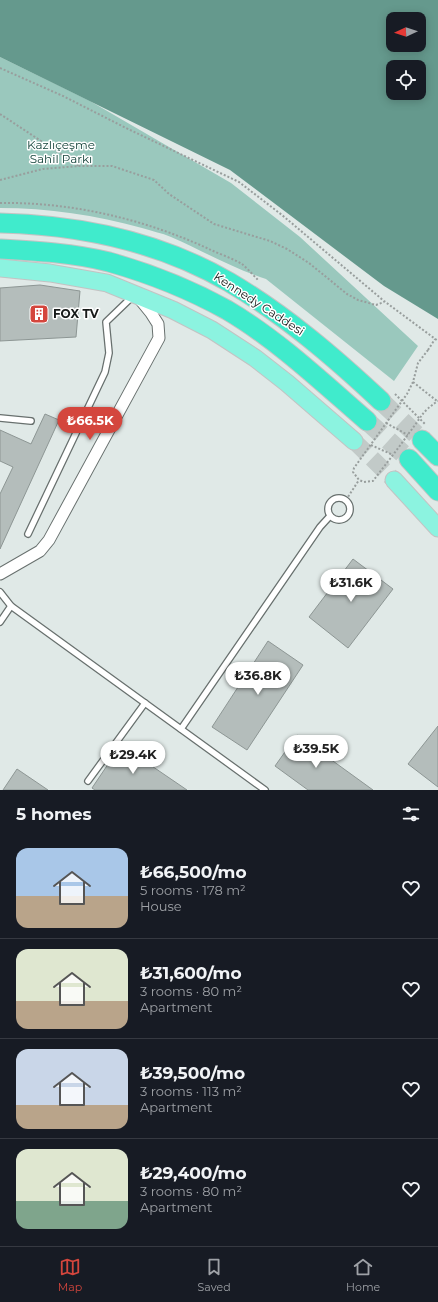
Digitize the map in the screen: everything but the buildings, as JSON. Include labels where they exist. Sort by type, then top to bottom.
[{"type":"highway","name":"Kennedy Caddesi","points":[[0,223],[35,224],[98,233],[138,243],[178,258],[228,282],[278,314],[386,395]]},
{"type":"highway","name":"Kennedy Caddesi","points":[[0,249],[57,253],[108,262],[176,286],[202,297],[227,310],[269,339],[367,422]]},
{"type":"highway","points":[[419,434],[438,456]]},
{"type":"highway","points":[[401,457],[438,491]]},
{"type":"main road","points":[[0,268],[50,273],[101,282],[173,310],[212,330],[287,383],[354,441]]},
{"type":"main road","points":[[394,480],[438,528]]},
{"type":"street","points":[[0,574],[40,551],[49,540],[159,338],[158,324],[152,313],[135,294]]},
{"type":"lane","points":[[28,534],[105,372],[109,353],[106,322],[135,294]]},
{"type":"lane","points":[[0,418],[31,421]]},
{"type":"lane","points":[[338,498],[346,500],[350,507],[350,511],[346,518],[338,520],[330,516],[328,509],[331,501],[338,498]]},
{"type":"lane","points":[[181,729],[320,527],[330,516]]},
{"type":"lane","points":[[0,592],[11,606],[265,790]]},
{"type":"lane","points":[[0,622],[11,606]]},
{"type":"lane","points":[[88,781],[145,703]]},
{"type":"path","points":[[0,68],[63,96],[239,182],[282,215],[384,301],[437,340],[418,363],[413,382],[402,402],[353,470],[360,480],[367,482],[374,481],[401,457],[419,434],[425,410],[438,401],[413,382]]},
{"type":"path","points":[[0,114],[79,166]]},
{"type":"path","points":[[0,180],[43,169],[79,166],[112,166],[154,180],[169,194],[214,224],[270,241],[287,249],[309,263],[347,294],[358,300],[376,305],[384,301]]},
{"type":"path","points":[[242,265],[261,283]]},
{"type":"path","points":[[386,395],[419,434]]},
{"type":"path","points":[[386,423],[419,434]]},
{"type":"path","points":[[371,445],[401,457]]},
{"type":"path","points":[[346,500],[360,480]]},
{"type":"green space","name":"Kazlıçeşme Sahil Parkı","points":[[0,57],[90,101],[231,183],[300,237],[418,346],[394,381],[266,279],[229,265],[171,237],[125,223],[90,216],[36,209],[0,208]]},
{"type":"shaded area","points":[[0,0],[438,0],[438,319],[384,286],[230,170],[0,57]]},
{"type":"tunnel","points":[[381,401],[422,440]]},
{"type":"tunnel","points":[[367,421],[409,459]]},
{"type":"tunnel","points":[[354,441],[394,480]]},
{"type":"place","name":"FOX TV","points":[[39,314]]}]
